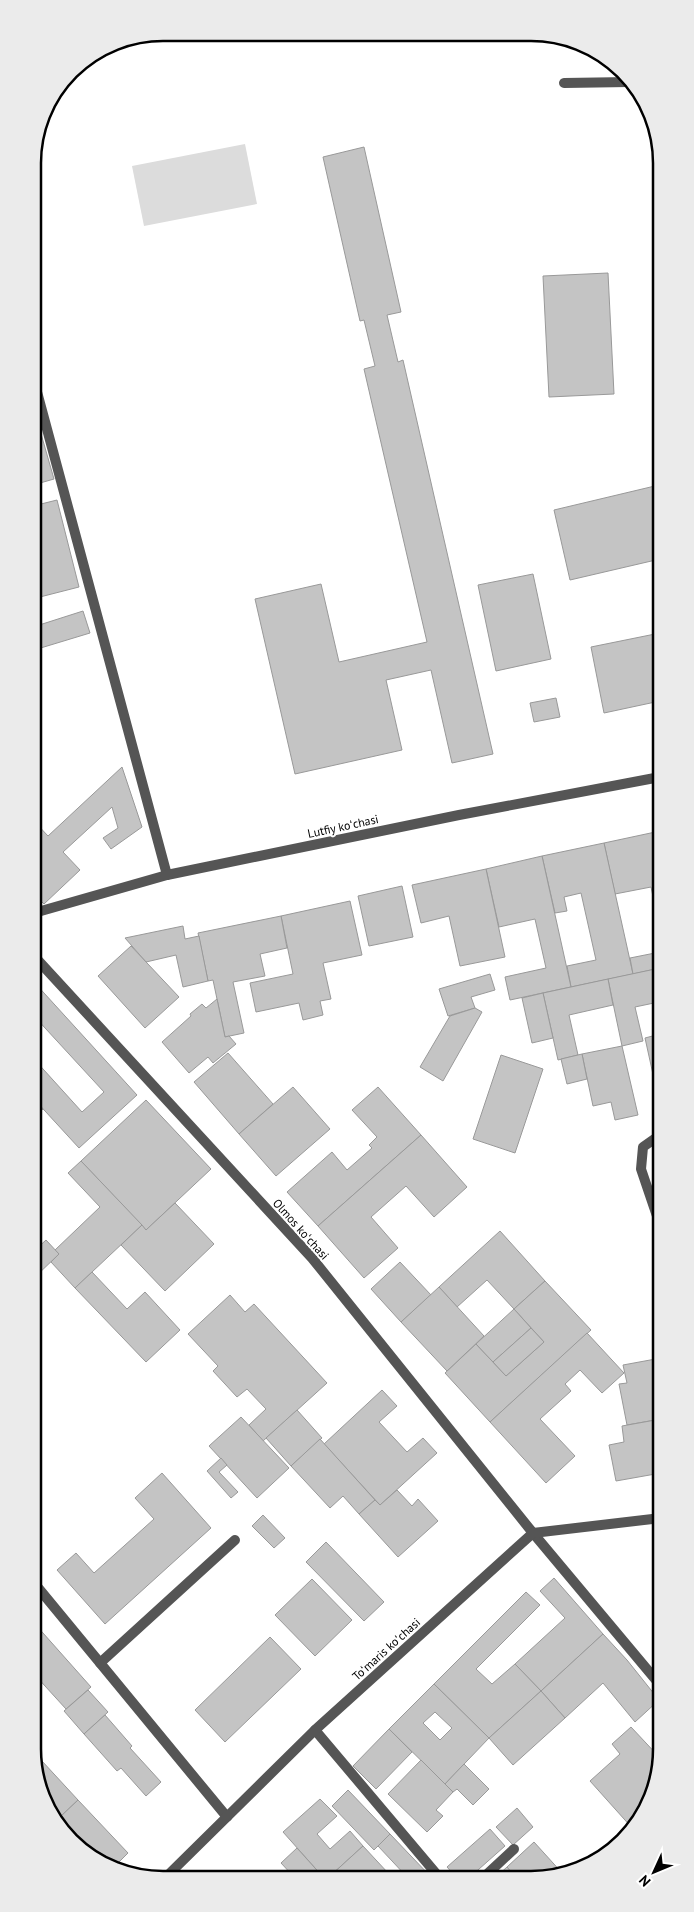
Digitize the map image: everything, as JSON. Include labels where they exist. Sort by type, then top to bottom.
[{"type":"street","points":[[564,83],[621,82]]},
{"type":"street","points":[[42,410],[167,875]]},
{"type":"street","name":"Lutfiy koʻchasi","points":[[42,911],[167,875],[459,815],[653,778]]},
{"type":"street","name":"Olmos koʻchasi","points":[[41,964],[312,1258],[533,1533],[652,1675]]},
{"type":"street","points":[[652,1140],[643,1147],[642,1169],[652,1202]]},
{"type":"street","points":[[533,1533],[652,1519]]},
{"type":"street","name":"Toʻmaris koʻchasi","points":[[172,1871],[315,1730],[533,1533]]},
{"type":"street","points":[[100,1662],[234,1540]]},
{"type":"street","points":[[41,1591],[227,1817]]},
{"type":"street","points":[[315,1730],[434,1871]]},
{"type":"street","points":[[490,1871],[514,1849]]},
{"type":"shaded area","points":[[245,144],[257,204],[144,226],[132,166]]},
{"type":"building","points":[[364,147],[401,312],[387,315],[398,362],[403,360],[493,754],[452,763],[431,670],[386,680],[402,750],[295,774],[255,599],[321,584],[339,662],[427,642],[364,369],[375,366],[364,320],[360,321],[323,157]]},
{"type":"building","points":[[608,273],[614,394],[549,397],[543,276]]},
{"type":"building","points":[[42,437],[54,479],[42,482]]},
{"type":"building","points":[[653,486],[653,561],[570,580],[554,510]]},
{"type":"building","points":[[57,500],[79,587],[42,597],[42,504]]},
{"type":"building","points":[[533,574],[551,659],[496,671],[478,585]]},
{"type":"building","points":[[83,611],[90,633],[42,648],[42,624]]},
{"type":"building","points":[[653,634],[653,703],[604,713],[591,647]]},
{"type":"building","points":[[556,698],[560,717],[534,722],[530,703]]},
{"type":"building","points":[[122,767],[142,827],[111,849],[103,838],[118,828],[112,807],[63,852],[80,870],[44,904],[42,902],[42,829],[48,836]]},
{"type":"building","points":[[653,833],[653,894],[651,887],[615,894],[604,843]]},
{"type":"building","points":[[604,843],[633,974],[571,987],[567,966],[596,960],[581,893],[564,897],[567,911],[555,913],[542,856]]},
{"type":"building","points":[[542,856],[571,987],[510,1000],[505,977],[546,968],[535,919],[499,927],[486,869]]},
{"type":"building","points":[[486,869],[505,957],[460,966],[449,916],[421,923],[412,885]]},
{"type":"building","points":[[402,886],[413,937],[369,946],[358,896]]},
{"type":"building","points":[[350,901],[362,955],[323,963],[331,999],[320,1001],[323,1015],[303,1020],[299,1003],[256,1012],[250,983],[293,974],[281,916]]},
{"type":"building","points":[[281,916],[287,948],[260,954],[265,976],[233,982],[244,1033],[225,1037],[213,980],[208,981],[198,933]]},
{"type":"building","points":[[183,926],[185,939],[199,936],[208,981],[183,987],[176,955],[146,962],[125,938]]},
{"type":"building","points":[[131,946],[179,997],[145,1028],[98,976]]},
{"type":"building","points":[[653,953],[652,970],[633,974],[630,958]]},
{"type":"building","points":[[652,970],[652,1003],[635,1007],[643,1041],[622,1046],[608,979]]},
{"type":"building","points":[[490,974],[495,990],[471,997],[475,1008],[448,1016],[439,989]]},
{"type":"building","points":[[608,979],[613,1005],[569,1015],[578,1055],[558,1060],[543,993]]},
{"type":"building","points":[[41,990],[137,1095],[79,1148],[41,1107],[41,1067],[82,1112],[104,1092],[41,1024]]},
{"type":"building","points":[[543,993],[553,1038],[532,1043],[522,998]]},
{"type":"building","points":[[217,999],[225,1037],[229,1036],[236,1044],[213,1063],[208,1057],[189,1073],[162,1042],[202,1004],[206,1008]]},
{"type":"building","points":[[475,1008],[482,1012],[443,1081],[420,1067],[450,1016]]},
{"type":"building","points":[[652,1036],[652,1072],[645,1038]]},
{"type":"building","points":[[622,1046],[638,1115],[615,1120],[611,1102],[593,1106],[582,1054]]},
{"type":"building","points":[[228,1053],[273,1104],[239,1134],[194,1082]]},
{"type":"building","points":[[582,1054],[587,1079],[567,1084],[561,1059]]},
{"type":"building","points":[[501,1055],[543,1069],[515,1153],[473,1139]]},
{"type":"building","points":[[293,1087],[330,1129],[276,1176],[239,1134]]},
{"type":"building","points":[[378,1087],[421,1135],[318,1226],[287,1192],[332,1152],[347,1170],[372,1148],[369,1145],[377,1137],[352,1110]]},
{"type":"building","points":[[146,1100],[211,1169],[146,1230],[81,1161]]},
{"type":"building","points":[[421,1135],[467,1187],[434,1217],[406,1186],[371,1217],[398,1248],[364,1278],[318,1226]]},
{"type":"building","points":[[81,1161],[142,1225],[75,1288],[51,1262],[59,1254],[55,1250],[100,1207],[68,1173]]},
{"type":"building","points":[[175,1203],[214,1244],[165,1291],[121,1245],[142,1225],[146,1230]]},
{"type":"building","points":[[500,1231],[545,1281],[514,1309],[487,1280],[457,1307],[439,1287]]},
{"type":"building","points":[[46,1240],[59,1254],[41,1271],[41,1244]]},
{"type":"building","points":[[400,1262],[431,1295],[401,1322],[371,1289]]},
{"type":"building","points":[[92,1272],[127,1309],[145,1292],[180,1330],[146,1362],[75,1288]]},
{"type":"building","points":[[545,1281],[591,1330],[490,1422],[445,1373],[476,1344],[506,1376],[544,1342],[514,1309]]},
{"type":"building","points":[[439,1287],[484,1336],[447,1371],[401,1322]]},
{"type":"building","points":[[230,1295],[245,1312],[254,1304],[327,1383],[263,1441],[249,1425],[266,1409],[247,1389],[237,1397],[213,1371],[218,1366],[188,1334]]},
{"type":"building","points":[[514,1309],[531,1328],[493,1362],[476,1344]]},
{"type":"building","points":[[531,1328],[544,1342],[506,1376],[493,1362]]},
{"type":"building","points":[[587,1333],[624,1373],[602,1393],[580,1370],[565,1384],[571,1391],[540,1419],[575,1456],[546,1483],[490,1422]]},
{"type":"building","points":[[652,1360],[652,1421],[627,1425],[619,1384],[627,1383],[623,1365]]},
{"type":"building","points":[[382,1390],[397,1406],[379,1422],[407,1452],[423,1438],[437,1453],[380,1505],[324,1444]]},
{"type":"building","points":[[297,1410],[322,1438],[291,1466],[266,1438]]},
{"type":"building","points":[[241,1417],[289,1468],[257,1498],[209,1446]]},
{"type":"building","points":[[652,1421],[652,1475],[616,1481],[609,1445],[624,1442],[622,1426]]},
{"type":"building","points":[[320,1439],[375,1500],[359,1514],[343,1496],[330,1508],[291,1466]]},
{"type":"building","points":[[221,1458],[227,1465],[219,1472],[238,1492],[231,1498],[207,1471]]},
{"type":"building","points":[[162,1473],[211,1528],[105,1624],[57,1570],[76,1553],[94,1573],[154,1519],[135,1498]]},
{"type":"building","points":[[397,1490],[412,1506],[418,1499],[438,1521],[398,1557],[359,1514],[375,1500],[380,1505]]},
{"type":"building","points":[[263,1515],[285,1538],[274,1548],[252,1526]]},
{"type":"building","points":[[326,1542],[384,1602],[364,1621],[306,1562]]},
{"type":"building","points":[[554,1578],[603,1634],[541,1691],[515,1664],[565,1618],[540,1591]]},
{"type":"building","points":[[312,1579],[352,1620],[315,1656],[275,1615]]},
{"type":"building","points":[[526,1592],[540,1605],[476,1669],[492,1684],[515,1664],[541,1691],[489,1738],[434,1684]]},
{"type":"building","points":[[41,1631],[91,1687],[66,1709],[41,1682]]},
{"type":"building","points":[[603,1634],[652,1691],[652,1706],[635,1722],[603,1683],[565,1718],[541,1691]]},
{"type":"building","points":[[270,1637],[301,1669],[225,1742],[195,1710]]},
{"type":"building","points":[[434,1684],[489,1738],[445,1784],[389,1729]],"holes":[[[435,1712],[452,1728],[440,1740],[423,1723]]]},
{"type":"building","points":[[88,1690],[108,1712],[84,1734],[64,1711]]},
{"type":"building","points":[[541,1691],[565,1718],[513,1765],[489,1738]]},
{"type":"building","points":[[105,1715],[132,1746],[130,1748],[161,1782],[146,1796],[121,1768],[117,1771],[84,1734]]},
{"type":"building","points":[[631,1727],[652,1749],[646,1788],[636,1810],[627,1822],[590,1781],[620,1754],[612,1744]]},
{"type":"building","points":[[389,1729],[412,1752],[376,1789],[353,1766]]},
{"type":"building","points":[[421,1760],[453,1792],[436,1810],[443,1816],[427,1832],[388,1794]]},
{"type":"building","points":[[43,1762],[78,1800],[62,1815],[48,1788]]},
{"type":"building","points":[[464,1764],[489,1789],[473,1805],[457,1789],[453,1792],[445,1784]]},
{"type":"building","points":[[348,1790],[390,1834],[374,1850],[332,1806]]},
{"type":"building","points":[[320,1799],[337,1816],[317,1834],[330,1849],[350,1831],[363,1846],[336,1871],[318,1871],[283,1832]]},
{"type":"building","points":[[78,1800],[128,1853],[119,1862],[102,1854],[77,1835],[62,1815]]},
{"type":"building","points":[[517,1808],[533,1827],[513,1845],[496,1827]]},
{"type":"building","points":[[490,1829],[505,1846],[477,1871],[451,1871],[447,1867]]},
{"type":"building","points":[[390,1834],[425,1871],[401,1871],[378,1846]]},
{"type":"building","points":[[534,1842],[557,1867],[530,1871],[510,1871],[507,1867]]},
{"type":"building","points":[[363,1846],[386,1871],[336,1871]]},
{"type":"building","points":[[297,1848],[318,1871],[288,1871],[281,1863]]}]
